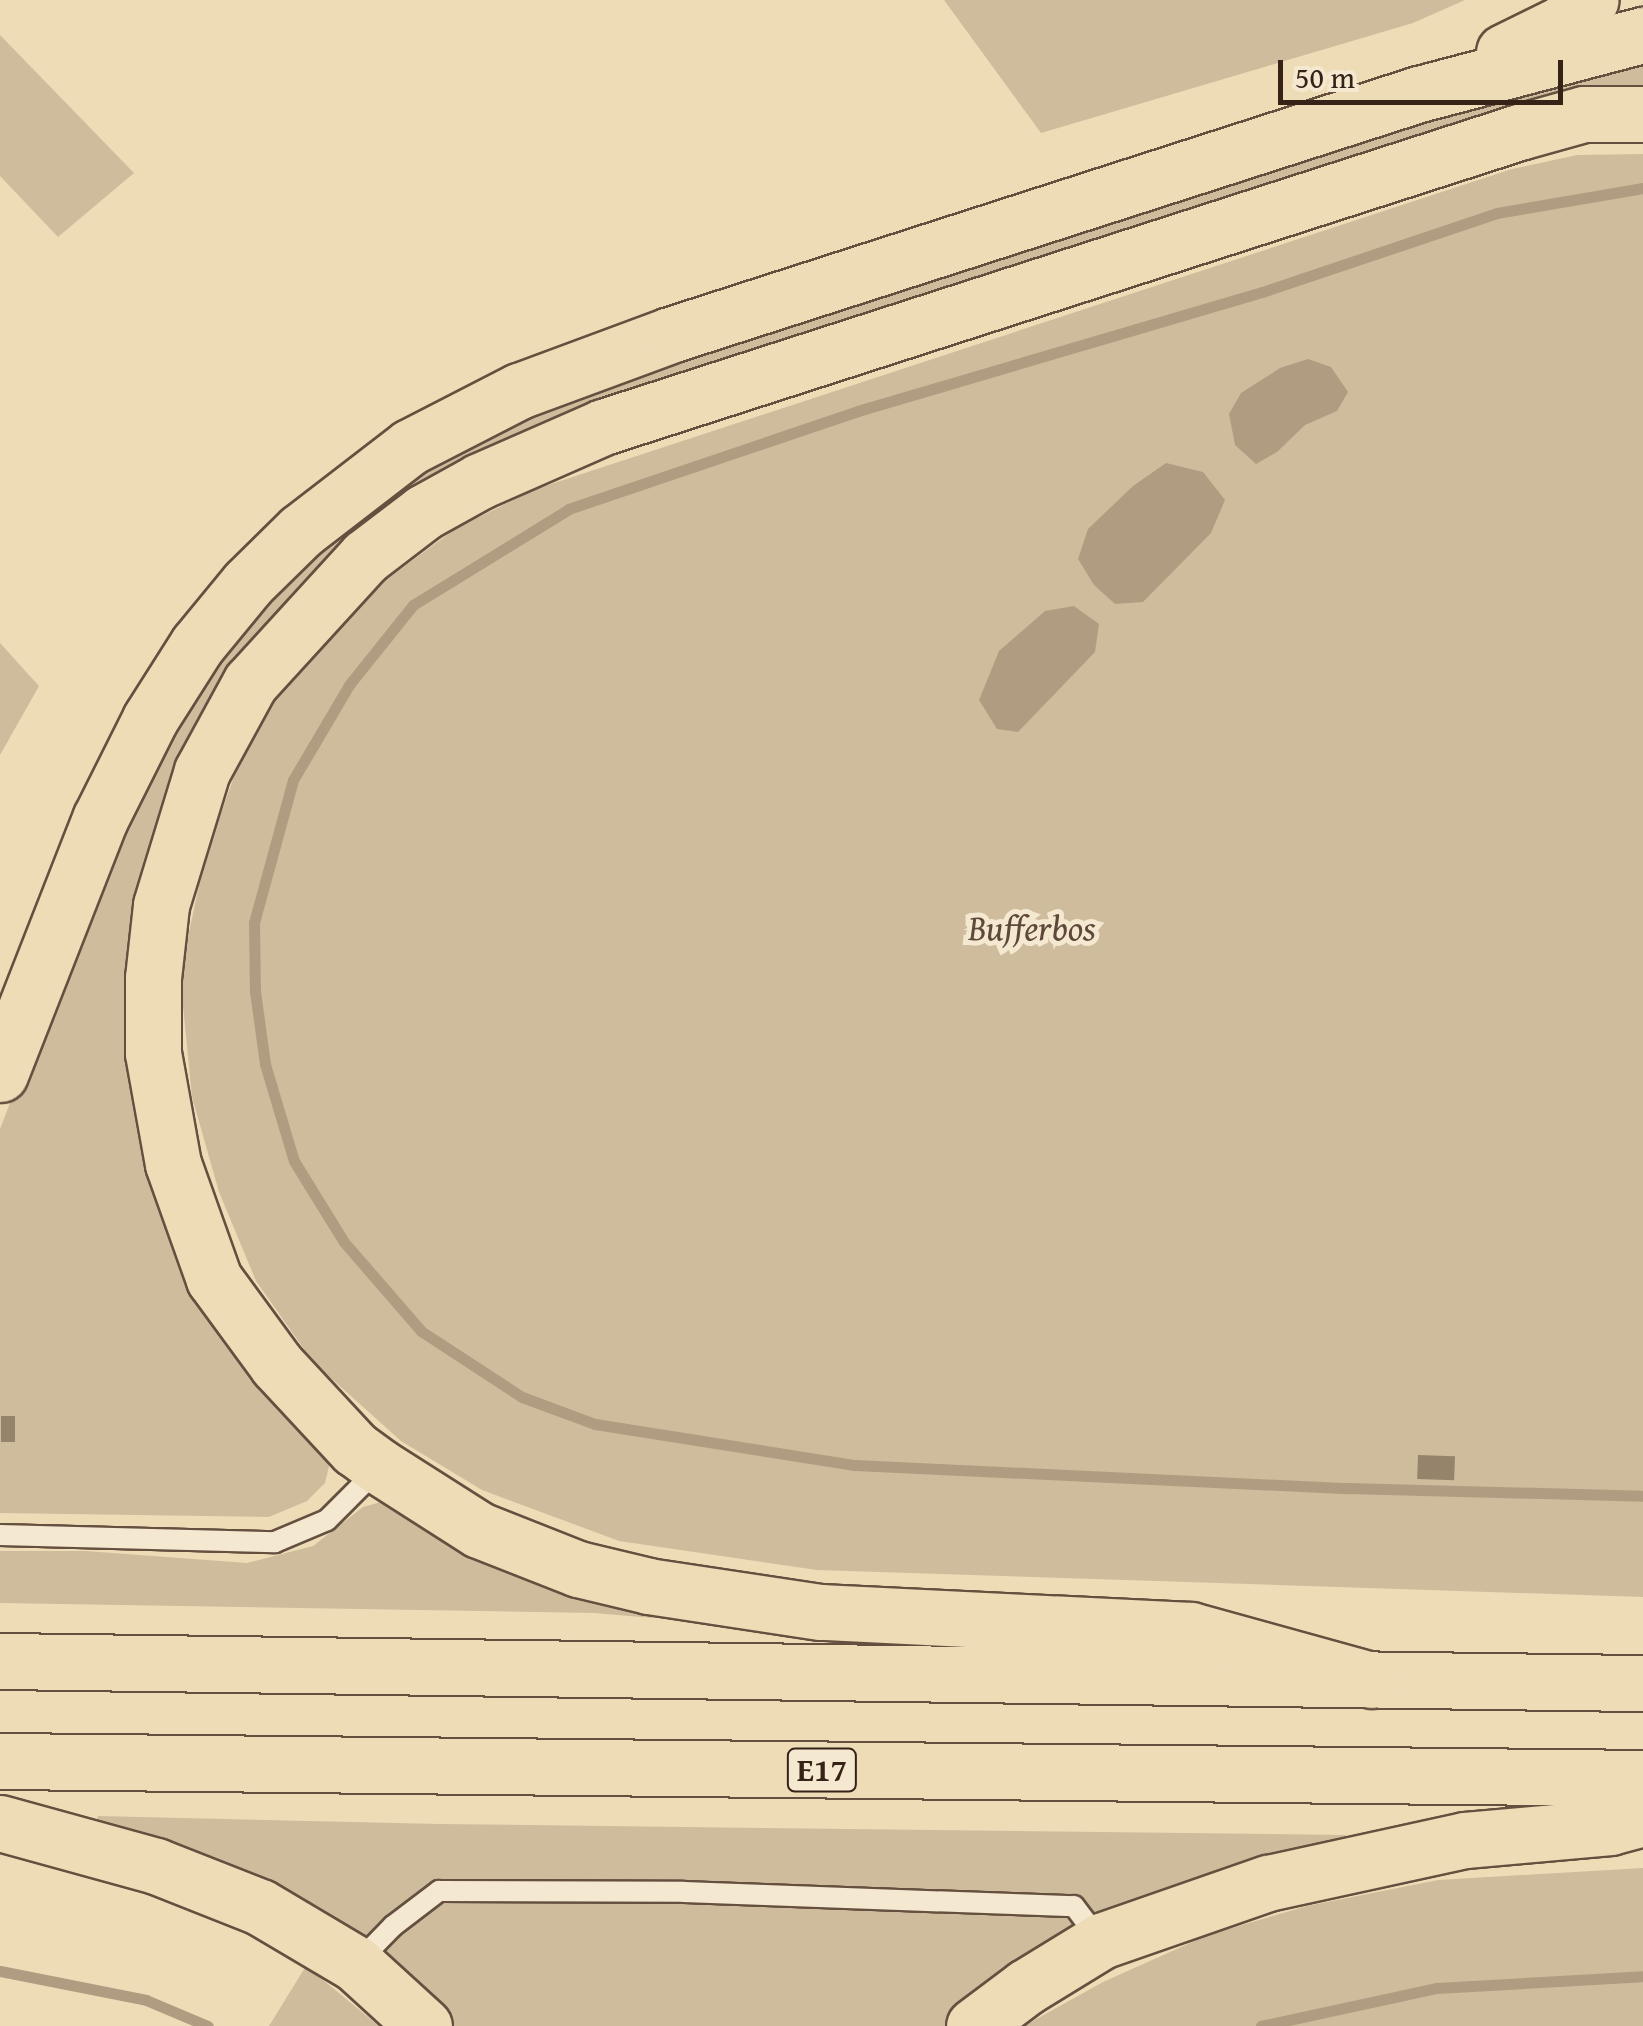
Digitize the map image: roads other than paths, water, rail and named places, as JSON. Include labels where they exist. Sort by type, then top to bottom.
[{"type":"highway","points":[[1419,94],[1561,24],[1591,0]]},
{"type":"highway","points":[[0,1074],[100,819],[150,720],[197,644],[248,582],[301,530],[410,446],[518,392],[670,335],[1419,94],[1643,35]]},
{"type":"highway","points":[[1371,1680],[1191,1630],[820,1612],[649,1586],[578,1568],[479,1530],[380,1467],[354,1449],[277,1365],[214,1279],[174,1164],[152,1054],[153,978],[161,905],[202,772],[250,683],[328,593],[366,557],[424,512],[537,453],[603,427],[1519,132],[1584,114],[1643,114]]},
{"type":"highway","points":[[0,1661],[1643,1682]]},
{"type":"highway","name":"E17","points":[[0,1762],[1643,1778]]},
{"type":"highway","points":[[974,2026],[1026,1986],[1101,1941],[1268,1883],[1465,1840],[1610,1827],[1643,1818]]},
{"type":"highway","points":[[0,1823],[156,1866],[260,1907],[356,1964],[424,2026]]},
{"type":"lane","points":[[0,1535],[275,1542],[327,1520],[380,1467]]},
{"type":"lane","points":[[356,1964],[393,1926],[439,1891],[684,1892],[1074,1906],[1101,1941]]},
{"type":"waterway","points":[[1643,188],[1497,213],[1262,292],[858,411],[569,509],[413,605],[349,685],[293,780],[254,923],[255,991],[265,1064],[294,1161],[344,1242],[421,1331],[522,1397],[595,1424],[855,1465],[1347,1488],[1643,1496]]},
{"type":"waterway","points":[[0,1971],[146,2000],[208,2026]]},
{"type":"waterway","points":[[1261,2026],[1437,1988],[1643,1976]]},
{"type":"park label","name":"Bufferbos","points":[[1032,928]]}]
